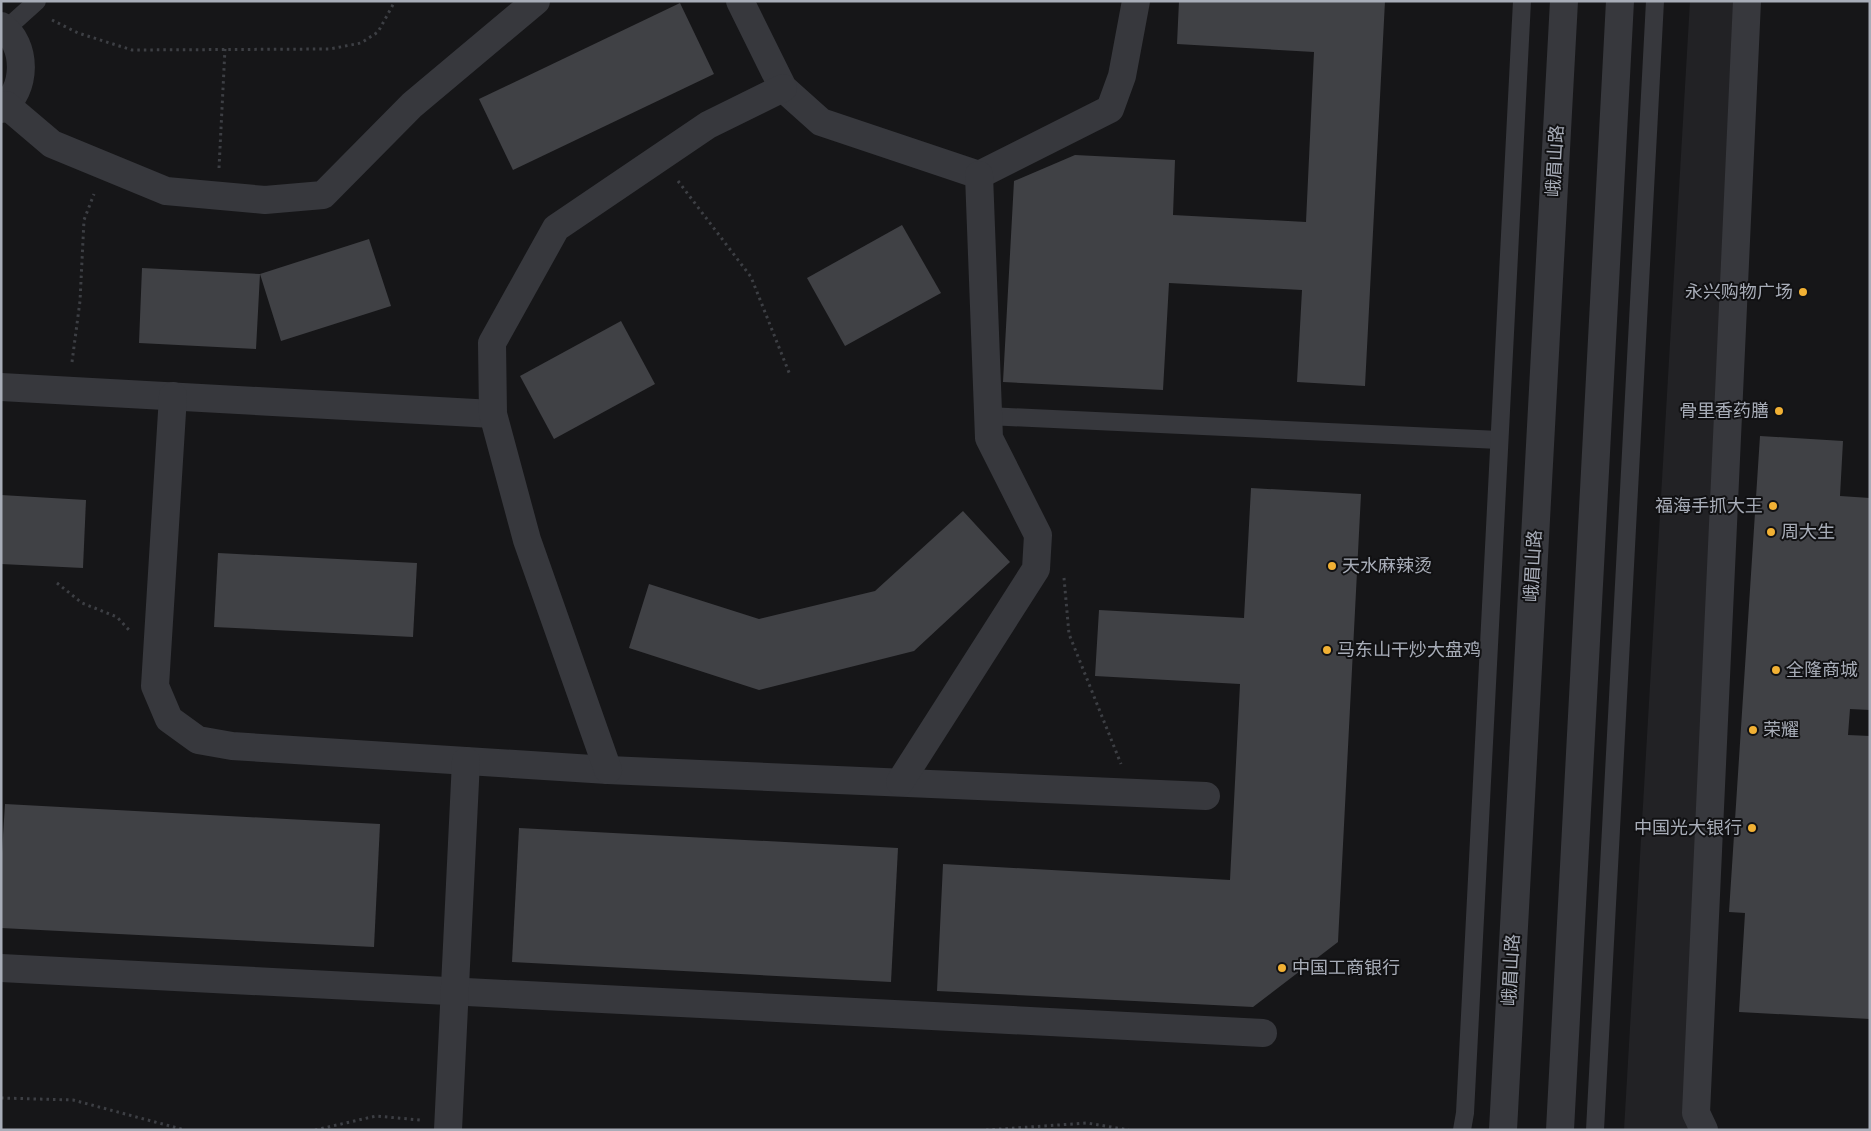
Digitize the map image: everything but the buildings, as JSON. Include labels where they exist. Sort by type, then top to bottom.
[{"type":"street","points":[[3,28],[18,47],[22,67],[18,88],[4,107],[52,144],[166,191],[264,200],[323,195],[412,105],[536,1]]},
{"type":"street","points":[[740,1],[784,88],[821,122],[979,175],[1110,110],[1122,76],[1136,1]]},
{"type":"street","name":"峨眉山路","points":[[1502,1130],[1564,1]]},
{"type":"street","points":[[1560,1130],[1620,1]]},
{"type":"street","points":[[1704,1130],[1696,1113],[1747,1]]},
{"type":"street","points":[[608,770],[527,540],[493,414],[492,343],[556,228],[708,125],[784,88]]},
{"type":"street","points":[[900,782],[1036,569],[1038,535],[989,438],[979,175]]},
{"type":"street","points":[[1,387],[493,414]]},
{"type":"street","points":[[173,396],[155,686],[169,719],[198,740],[232,746],[608,770],[1206,796]]},
{"type":"street","points":[[437,1125],[455,992],[466,761]]},
{"type":"street","points":[[1,968],[1263,1034]]},
{"type":"lane","points":[[1462,1130],[1465,1113],[1522,1]]},
{"type":"lane","points":[[1595,1130],[1655,1]]},
{"type":"lane","points":[[3,28],[33,5]]},
{"type":"lane","points":[[988,416],[1499,440]]},
{"type":"path","points":[[33,5],[78,33],[132,50],[330,49],[361,43],[378,32],[395,1]]},
{"type":"path","points":[[217,196],[225,49]]},
{"type":"path","points":[[660,158],[751,277],[790,375]]},
{"type":"path","points":[[69,390],[80,301],[84,220],[105,166]]},
{"type":"path","points":[[1064,578],[1069,634],[1132,792]]},
{"type":"path","points":[[57,583],[82,603],[117,617],[157,660]]},
{"type":"path","points":[[1,1098],[73,1100],[185,1130]]},
{"type":"path","points":[[315,1130],[376,1116],[437,1125]]},
{"type":"path","points":[[986,1130],[1087,1123],[1128,1130]]},
{"type":"shaded area","points":[[1690,1],[1757,1],[1690,1130],[1624,1130]]},
{"type":"place","name":"永兴购物广场","points":[[1803,292]]},
{"type":"place","name":"骨里香药膳","points":[[1779,411]]},
{"type":"place","name":"福海手抓大王","points":[[1773,506]]},
{"type":"place","name":"周大生","points":[[1771,532]]},
{"type":"place","name":"天水麻辣烫","points":[[1332,566]]},
{"type":"place","name":"马东山干炒大盘鸡","points":[[1327,650]]},
{"type":"place","name":"全隆商城","points":[[1776,670]]},
{"type":"place","name":"荣耀","points":[[1753,730]]},
{"type":"place","name":"中国光大银行","points":[[1752,828]]},
{"type":"place","name":"中国工商银行","points":[[1282,968]]}]
